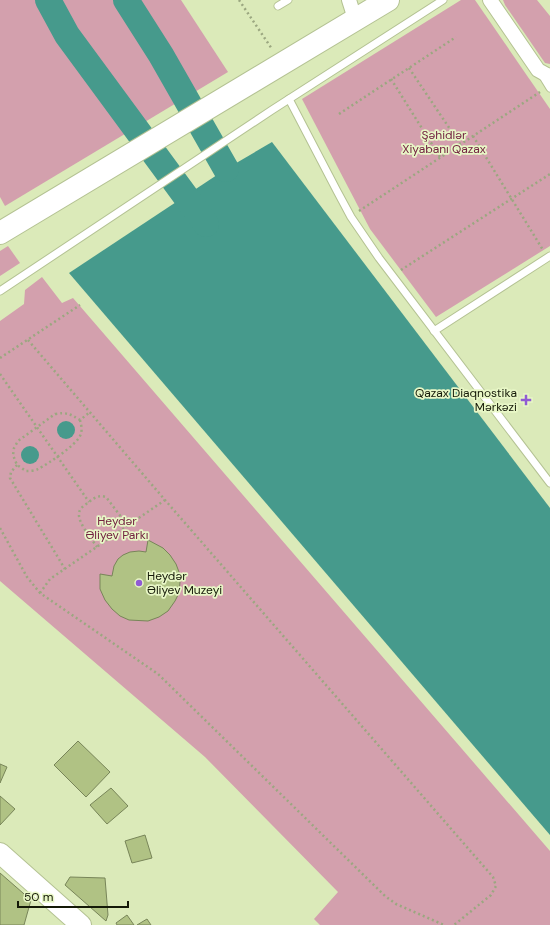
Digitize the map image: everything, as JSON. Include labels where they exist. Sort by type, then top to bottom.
[{"type":"main road","points":[[0,233],[277,67],[352,10],[388,0]]},
{"type":"main road","points":[[0,853],[81,925]]},
{"type":"street","points":[[490,0],[547,80]]},
{"type":"lane","points":[[278,6],[288,0]]},
{"type":"lane","points":[[0,291],[272,110],[443,0]]},
{"type":"lane","points":[[289,99],[336,191],[379,258],[550,482]]},
{"type":"lane","points":[[434,331],[549,257]]},
{"type":"path","points":[[239,0],[277,67]]},
{"type":"path","points":[[339,114],[456,37]]},
{"type":"path","points":[[409,68],[460,144]]},
{"type":"path","points":[[391,79],[440,157]]},
{"type":"path","points":[[351,216],[473,136],[547,80]]},
{"type":"path","points":[[473,136],[549,257]]},
{"type":"path","points":[[392,276],[550,174]]},
{"type":"path","points":[[0,358],[80,305]]},
{"type":"path","points":[[28,340],[493,877],[496,886],[491,894],[454,925]]},
{"type":"path","points":[[0,374],[89,502]]},
{"type":"path","points":[[80,420],[90,412]]},
{"type":"path","points":[[63,413],[70,414],[80,420],[82,427],[81,434],[77,442],[37,470],[26,471],[17,465],[13,456],[14,448],[18,441],[37,427],[55,414],[63,413]]},
{"type":"path","points":[[17,465],[11,472],[10,478],[65,569]]},
{"type":"path","points":[[97,547],[81,522],[79,514],[81,509],[96,497],[106,496],[128,526]]},
{"type":"path","points":[[40,593],[50,579],[165,500]]},
{"type":"path","points":[[0,528],[27,577],[40,593],[158,674],[385,896],[396,904],[444,925]]},
{"type":"green space","points":[[0,0],[181,0],[228,72],[5,206],[0,197]]},
{"type":"green space","name":"Şəhidlər Xiyabanı Qazax","points":[[461,0],[475,0],[550,109],[550,246],[436,317],[370,229],[302,99]]},
{"type":"green space","points":[[503,0],[537,0],[550,16],[550,64],[545,63]]},
{"type":"green space","points":[[8,246],[20,263],[0,276],[0,251]]},
{"type":"green space","name":"Heydər Əliyev Parkı","points":[[42,277],[62,303],[73,298],[550,851],[550,925],[320,925],[314,919],[338,892],[205,757],[0,581],[0,321],[24,304],[25,290]]},
{"type":"water","points":[[272,142],[550,508],[550,835],[69,273],[226,169]]},
{"type":"water","points":[[66,421],[72,424],[75,430],[72,436],[66,439],[60,436],[57,430],[60,424]]},
{"type":"water","points":[[30,446],[36,449],[39,455],[36,461],[30,464],[24,461],[21,455],[24,449]]},
{"type":"building","points":[[148,540],[163,548],[176,564],[179,572],[179,593],[168,611],[159,617],[148,621],[129,620],[120,616],[105,600],[100,589],[100,574],[112,576],[114,566],[118,559],[123,555],[130,552],[146,552]]},
{"type":"building","points":[[78,741],[110,772],[86,797],[54,765]]},
{"type":"building","points":[[0,764],[7,767],[0,783]]},
{"type":"building","points":[[111,788],[128,806],[107,824],[90,805]]},
{"type":"building","points":[[0,796],[15,809],[0,825]]},
{"type":"building","points":[[145,835],[152,858],[132,863],[125,841]]},
{"type":"building","points":[[0,873],[31,900],[24,925],[0,925]]},
{"type":"building","points":[[70,877],[105,878],[108,915],[106,921],[65,885]]},
{"type":"building","points":[[127,915],[134,925],[117,925],[116,923]]},
{"type":"building","points":[[147,919],[151,925],[137,925]]},
{"type":"waterway","points":[[48,0],[67,35],[206,224]]},
{"type":"waterway","points":[[126,0],[161,55],[226,169]]},
{"type":"place","name":"Qazax Diaqnostika Mərkəzi","points":[[526,400]]},
{"type":"place","name":"Heydər Əliyev Muzeyi","points":[[139,583]]}]
